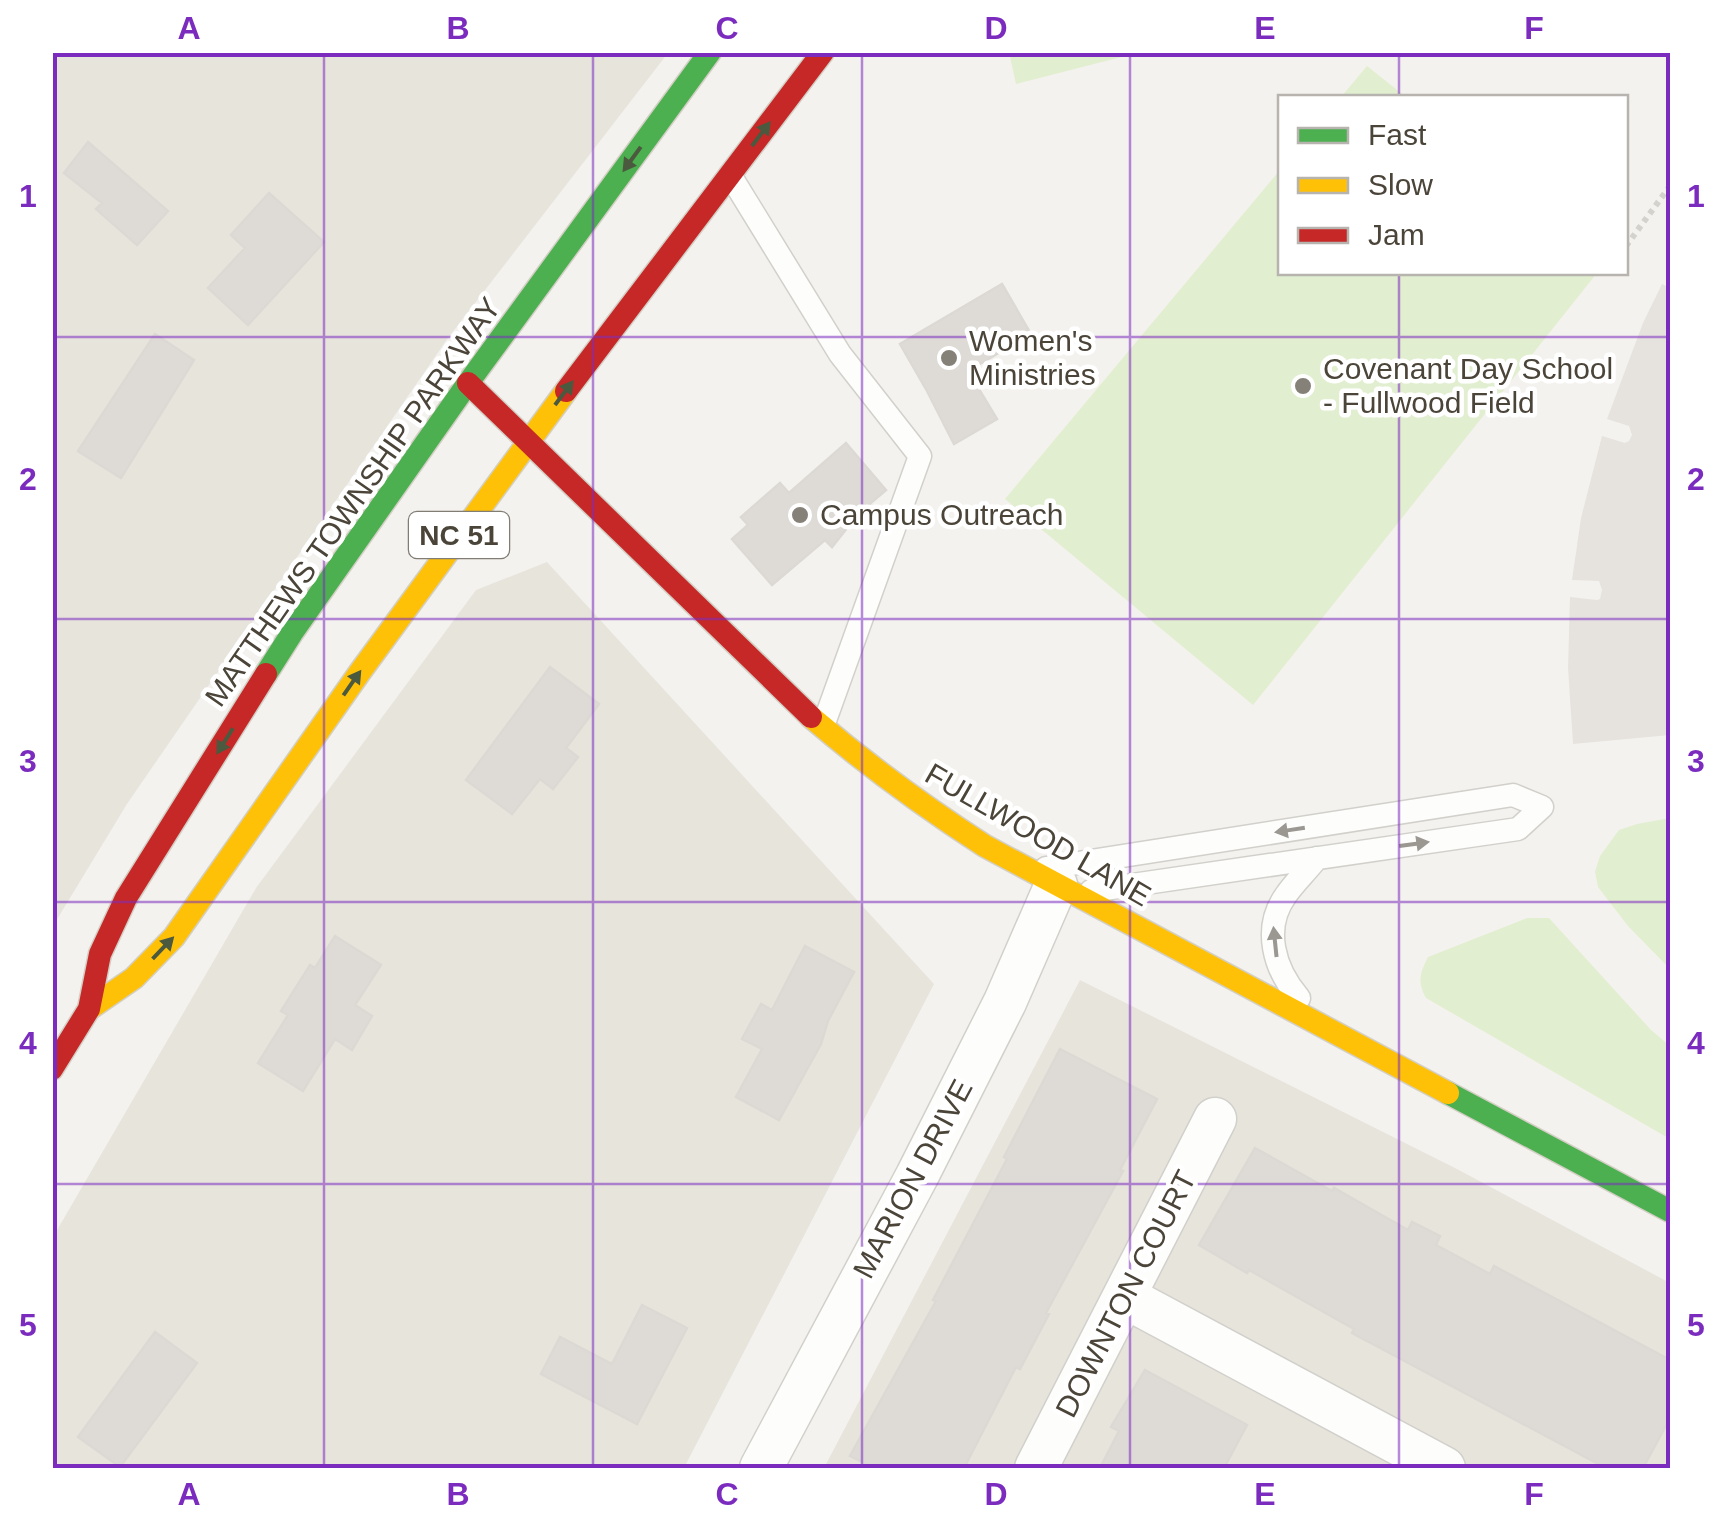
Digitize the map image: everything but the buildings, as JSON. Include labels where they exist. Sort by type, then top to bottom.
[{"type":"main road","name":"MATTHEWS TOWNSHIP PARKWAY","points":[[52,1068],[88,1009],[100,954],[126,898],[292,634],[468,383],[710,52]]},
{"type":"main road","name":"MATTHEWS TOWNSHIP PARKWAY","points":[[88,1009],[134,978],[174,937],[527,442],[823,52]]},
{"type":"main road","name":"FULLWOOD LANE","points":[[468,383],[794,702],[914,800],[985,846],[1053,883],[1670,1210]]},
{"type":"street","name":"MARION DRIVE","points":[[760,1468],[970,1072],[1005,1002],[1053,883]]},
{"type":"street","name":"DOWNTON COURT","points":[[1036,1468],[1216,1119]]},
{"type":"street","points":[[1125,1297],[1444,1468]]},
{"type":"lane","points":[[730,175],[840,354],[920,456],[823,727]]},
{"type":"lane","points":[[1513,794],[1542,807],[1518,829],[1317,858],[1053,883],[1513,794]]},
{"type":"lane","points":[[1317,858],[1276,912],[1271,937],[1290,988],[1321,1025]]},
{"type":"path","points":[[1628,243],[1670,186]]},
{"type":"shaded area","points":[[53,53],[668,53],[448,338],[127,804],[53,926]]},
{"type":"shaded area","points":[[1662,284],[1670,288],[1670,735],[1573,744],[1568,668],[1570,597],[1597,600],[1602,590],[1599,581],[1572,580],[1581,518],[1602,436],[1625,443],[1632,435],[1629,426],[1607,419]]},
{"type":"shaded area","points":[[547,562],[934,984],[684,1468],[53,1468],[53,1237],[256,888],[476,590]]},
{"type":"shaded area","points":[[1080,980],[1457,1169],[1670,1283],[1670,1468],[824,1468]]},
{"type":"green space","points":[[1009,52],[1137,52],[1137,53],[1016,84]]},
{"type":"green space","points":[[1367,66],[1403,95],[1343,95]]},
{"type":"green space","name":"Covenant Day School - Fullwood Field","points":[[1278,172],[1278,275],[1595,275],[1253,705],[1005,499]]},
{"type":"green space","points":[[1670,818],[1670,969],[1628,926],[1598,887],[1595,872],[1600,856],[1619,830]]},
{"type":"green space","points":[[1527,918],[1549,918],[1670,1046],[1670,1139],[1426,998],[1421,978],[1428,957]]},
{"type":"traffic: fast","points":[[266,674],[468,383],[710,52]]},
{"type":"traffic: fast","points":[[1448,1093],[1670,1211]]},
{"type":"traffic: slow","points":[[89,1009],[134,978],[174,937],[360,672],[566,391]]},
{"type":"traffic: slow","points":[[811,717],[896,784],[985,846],[1448,1093]]},
{"type":"traffic: jam","points":[[566,391],[823,52]]},
{"type":"traffic: jam","points":[[468,383],[811,717]]},
{"type":"traffic: jam","points":[[52,1069],[89,1009],[100,954],[126,898],[266,674]]},
{"type":"place","name":"Women's Ministries","points":[[949,358]]},
{"type":"place","name":"Covenant Day School - Fullwood Field","points":[[1303,386]]},
{"type":"place","name":"Campus Outreach","points":[[800,515]]}]
